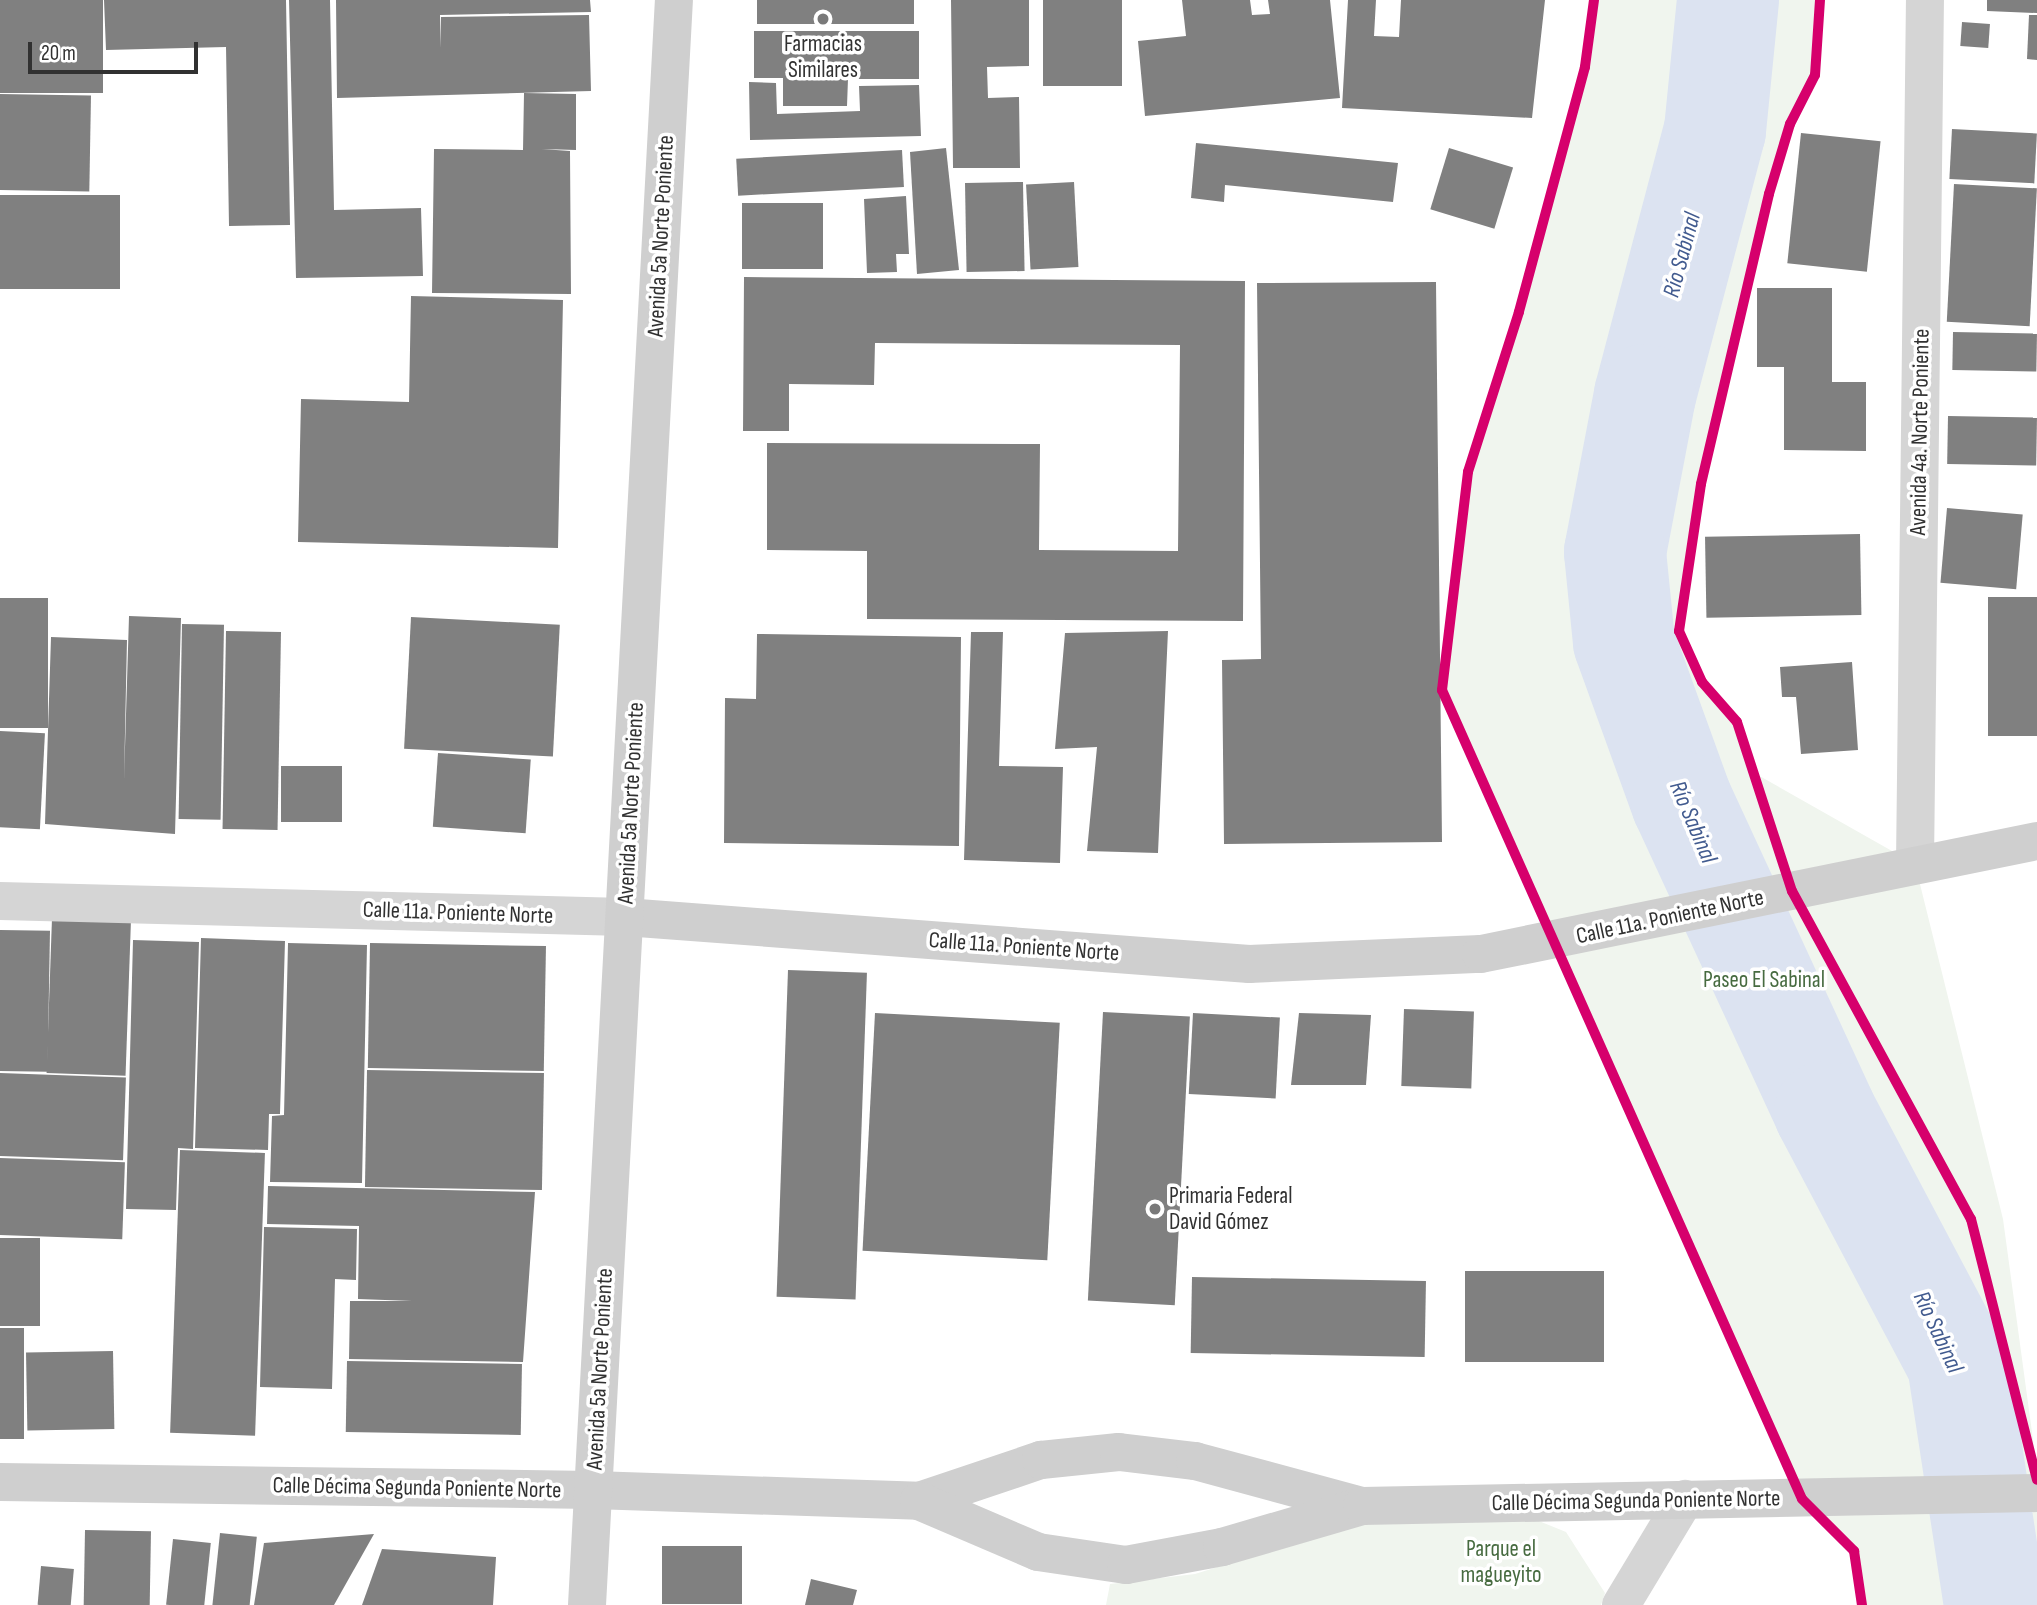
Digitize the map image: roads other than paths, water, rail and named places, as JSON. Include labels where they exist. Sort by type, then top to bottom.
[{"type":"main road","name":"Avenida 5a Norte Poniente","points":[[587,1605],[674,0]]},
{"type":"main road","name":"Calle 11a. Poniente Norte","points":[[625,917],[1249,964],[1481,954],[2037,841]]},
{"type":"main road","name":"Calle Décima Segunda Poniente Norte","points":[[919,1502],[1041,1460],[1119,1452],[1195,1461],[1362,1506]]},
{"type":"main road","name":"Calle Décima Segunda Poniente Norte","points":[[0,1482],[593,1490],[919,1502],[1038,1552],[1126,1565],[1222,1547],[1362,1506],[2025,1494]]},
{"type":"street","name":"Avenida 4a. Norte Poniente","points":[[1915,864],[1925,0]]},
{"type":"street","name":"Calle 11a. Poniente Norte","points":[[0,901],[625,917]]},
{"type":"street","points":[[1621,1605],[1685,1499]]},
{"type":"waterway","name":"Río Sabinal","points":[[1728,0],[1715,130],[1645,395],[1615,552],[1624,642],[1682,802],[1825,1112],[1958,1363],[1995,1605]]},
{"type":"place","name":"Farmacias Similares","points":[[823,19]]},
{"type":"place","name":"Primaria Federal David Gómez","points":[[1155,1209]]},
{"type":"park label","name":"Paseo El Sabinal","points":[[1764,980]]},
{"type":"park label","name":"Parque el magueyito","points":[[1501,1562]]}]
